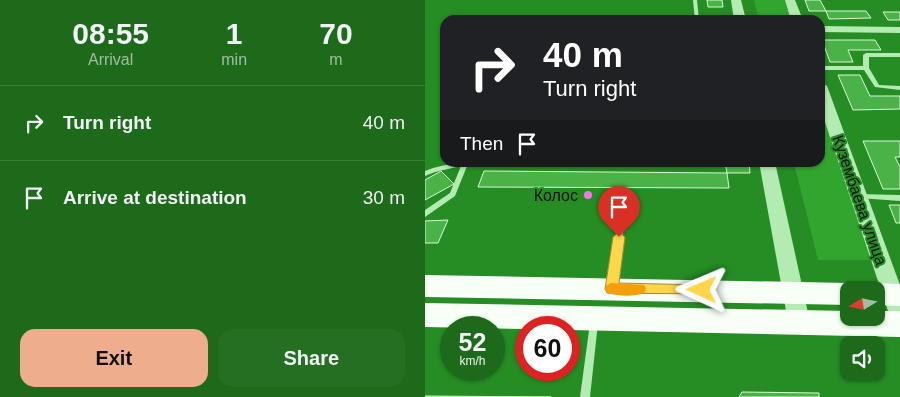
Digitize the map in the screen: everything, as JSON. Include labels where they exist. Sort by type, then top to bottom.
[{"type":"main road","points":[[425,286],[840,294]]},
{"type":"main road","points":[[425,315],[900,324]]},
{"type":"street","points":[[736,0],[739,15]]},
{"type":"street","points":[[790,0],[795,15]]},
{"type":"street","points":[[825,29],[900,30]]},
{"type":"street","name":"Кузембаева улица","points":[[825,100],[859,196],[892,300]]},
{"type":"street","points":[[768,167],[799,322]]},
{"type":"lane","points":[[695,0],[696,15]]},
{"type":"lane","points":[[900,55],[866,55],[866,68],[877,86],[900,88]]},
{"type":"lane","points":[[825,68],[866,68]]},
{"type":"lane","points":[[425,174],[447,167]]},
{"type":"lane","points":[[425,214],[453,194],[464,167]]},
{"type":"lane","points":[[859,196],[900,198]]},
{"type":"lane","points":[[611,289],[624,203]]},
{"type":"lane","points":[[585,397],[595,317]]},
{"type":"green space","points":[[754,0],[789,0],[794,15],[758,15]]},
{"type":"green space","points":[[825,102],[878,260],[818,260],[795,167],[825,167]]},
{"type":"building","points":[[707,0],[722,0],[723,7],[708,7]]},
{"type":"building","points":[[805,0],[820,0],[826,11],[809,11]]},
{"type":"building","points":[[826,11],[866,11],[871,18],[829,19]]},
{"type":"building","points":[[883,12],[900,12],[900,20],[888,20]]},
{"type":"building","points":[[825,40],[875,40],[881,50],[848,50],[853,62],[830,62],[825,48]]},
{"type":"building","points":[[838,75],[860,75],[870,96],[900,96],[900,109],[853,110]]},
{"type":"building","points":[[863,141],[900,141],[900,157],[895,157],[900,167],[900,189],[883,189]]},
{"type":"building","points":[[726,167],[749,167],[750,173],[727,173]]},
{"type":"building","points":[[441,171],[454,184],[425,200],[425,180]]},
{"type":"building","points":[[484,171],[727,173],[729,188],[478,187]]},
{"type":"building","points":[[889,205],[900,205],[900,223],[896,223]]},
{"type":"building","points":[[448,220],[438,243],[425,243],[425,221]]},
{"type":"building","points":[[742,392],[819,393],[819,397],[739,397]]},
{"type":"building","points":[[425,396],[551,397],[425,397]]},
{"type":"slow traffic","points":[[611,289],[640,289]]},
{"type":"place","name":"Колос","points":[[588,195]]},
{"type":"route","points":[[619,237],[611,289],[702,290]]}]
